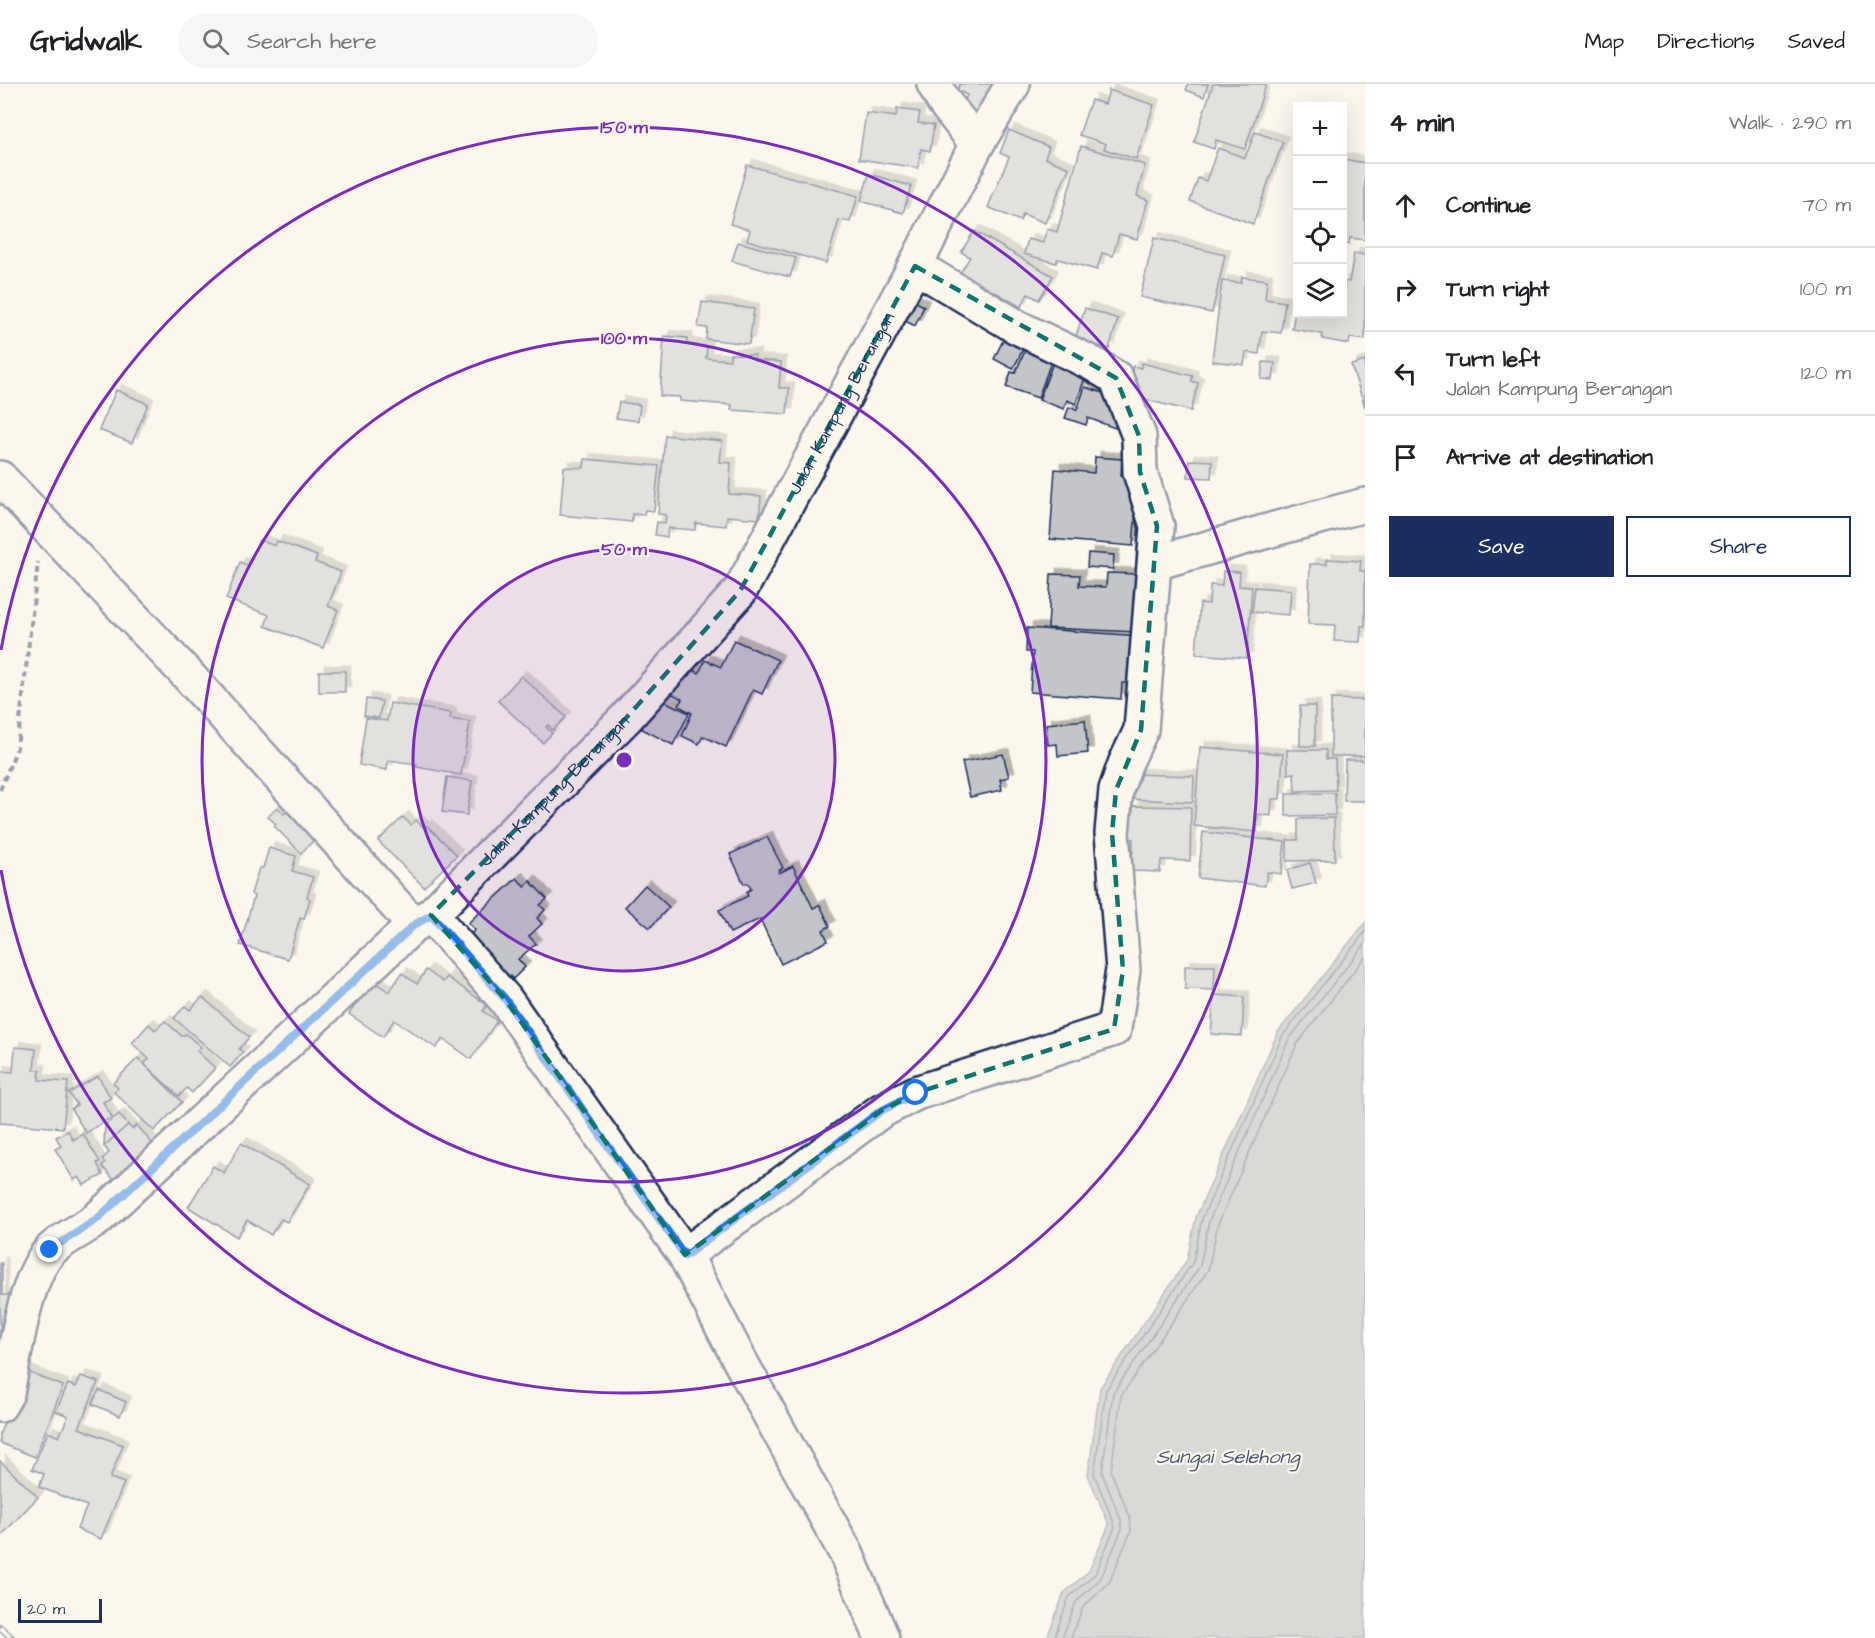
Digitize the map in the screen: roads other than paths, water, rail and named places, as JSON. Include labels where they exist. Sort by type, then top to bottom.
[{"type":"street","points":[[934,84],[944,102],[977,144]]},
{"type":"street","name":"Jalan Kampung Berangan","points":[[0,1405],[7,1393],[35,1272],[50,1250],[96,1220],[422,920],[626,718],[740,591],[915,266],[977,144],[1012,84]]},
{"type":"street","points":[[685,1256],[881,1111],[916,1093],[1114,1029],[1123,970],[1112,833],[1116,790],[1141,730],[1157,526],[1140,472],[1139,436],[1116,378],[1093,364],[1017,327],[915,266]]},
{"type":"street","points":[[0,478],[422,920],[505,999],[685,1256],[738,1359],[846,1553],[882,1638]]},
{"type":"street","points":[[1155,563],[1365,505]]},
{"type":"water","name":"Sungai Selehong","points":[[1365,923],[1365,1638],[1047,1638],[1064,1593],[1089,1571],[1109,1525],[1088,1475],[1100,1388],[1187,1260],[1196,1217],[1278,1032]]},
{"type":"railway","points":[[0,1627],[12,1638]]}]
